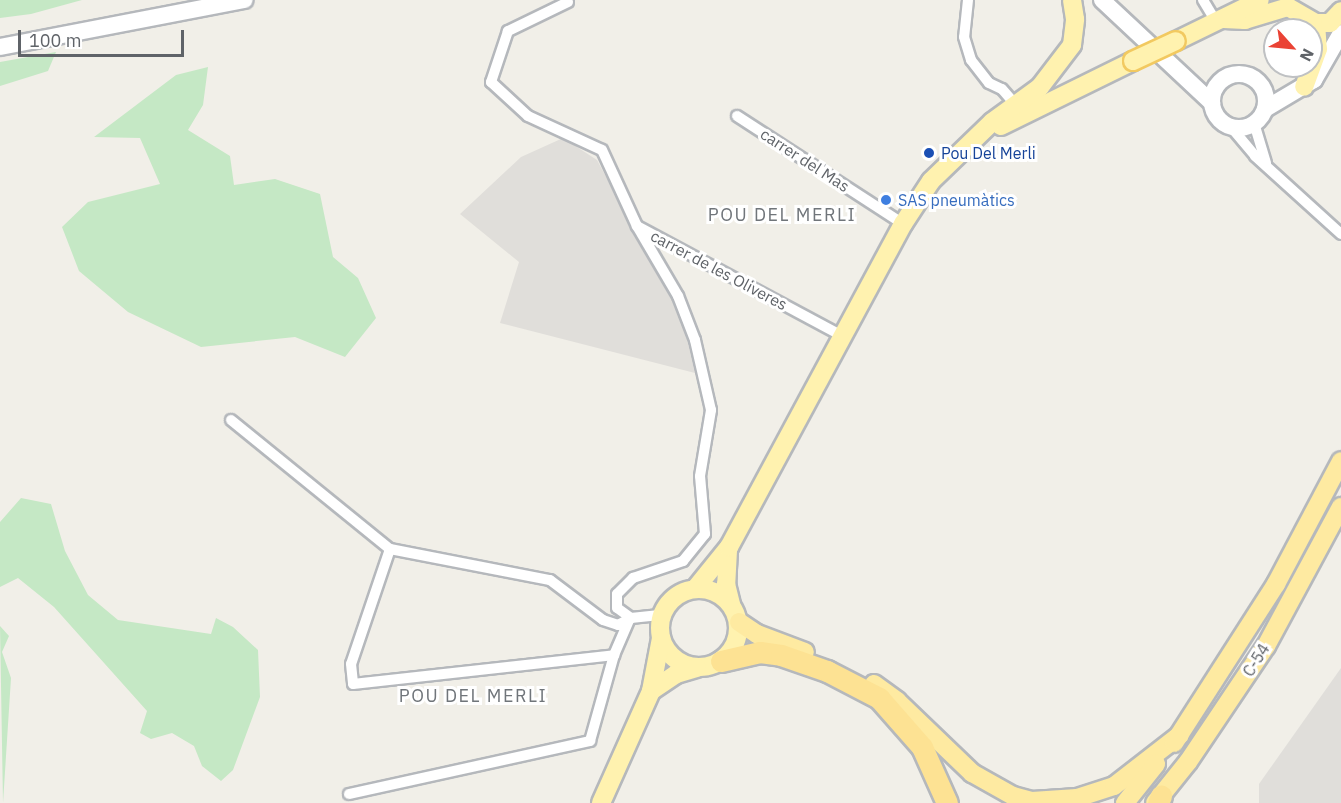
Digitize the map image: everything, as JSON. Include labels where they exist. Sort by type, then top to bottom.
[{"type":"highway","name":"C-54","points":[[1125,803],[1180,735],[1276,584],[1341,461]]},
{"type":"highway","name":"C-54","points":[[1158,801],[1194,753],[1266,646],[1341,507]]},
{"type":"highway","points":[[739,622],[757,634],[829,662],[879,688],[964,768],[1023,798],[1054,801],[1114,786],[1180,735]]},
{"type":"highway","points":[[722,661],[760,652],[781,655],[827,671],[879,698],[922,747],[947,803]]},
{"type":"main road","points":[[0,47],[245,0]]},
{"type":"main road","points":[[601,803],[651,691],[661,638],[662,615],[676,597],[696,589],[729,547],[903,225],[936,175],[971,143],[1040,87],[1072,45],[1075,19],[1072,0]]},
{"type":"main road","points":[[1102,0],[1212,104],[1218,118],[1231,127],[1254,123],[1265,109],[1298,91],[1322,68],[1341,33]]},
{"type":"main road","points":[[971,143],[1132,61],[1260,0]]},
{"type":"main road","points":[[1220,20],[1245,20],[1288,7],[1307,18]]},
{"type":"main road","points":[[1323,23],[1330,23],[1341,11]]},
{"type":"main road","points":[[1182,77],[1219,83],[1240,74],[1261,85],[1298,91]]},
{"type":"main road","points":[[1298,91],[1304,78]]},
{"type":"main road","points":[[1212,104],[1219,83]]},
{"type":"main road","points":[[1261,85],[1265,109]]},
{"type":"main road","points":[[651,691],[676,674],[722,661],[736,644],[739,622],[726,584],[729,547]]},
{"type":"main road","points":[[696,589],[715,592],[731,604]]},
{"type":"main road","points":[[661,638],[673,658],[697,668]]},
{"type":"street","points":[[968,0],[964,37],[971,60],[989,83],[1002,88],[1016,105]]},
{"type":"street","points":[[1203,0],[1220,20]]},
{"type":"street","name":"carrer de les Oliveres","points":[[567,2],[508,31],[491,82],[528,116],[602,150],[637,226],[842,336]]},
{"type":"street","name":"carrer del Mas","points":[[737,116],[903,225]]},
{"type":"street","points":[[1254,123],[1266,164]]},
{"type":"street","points":[[1231,127],[1266,164],[1341,234]]},
{"type":"street","points":[[631,618],[617,608],[617,594],[633,578],[683,561],[705,534],[700,476],[711,410],[687,318],[637,226]]},
{"type":"street","points":[[231,420],[390,549],[550,580],[603,620],[618,625],[631,618],[662,615]]},
{"type":"street","points":[[390,549],[351,664],[353,684],[614,655]]},
{"type":"street","points":[[349,794],[590,741],[614,655],[631,618]]},
{"type":"shaded area","points":[[563,138],[597,160],[683,321],[695,373],[500,323],[519,262],[460,214],[521,157]]},
{"type":"shaded area","points":[[1341,668],[1341,803],[1259,803],[1259,784]]},
{"type":"green space","points":[[0,0],[82,0],[31,14],[0,18]]},
{"type":"green space","points":[[56,52],[48,71],[0,86],[0,62]]},
{"type":"green space","points":[[208,67],[203,105],[188,130],[230,156],[234,185],[275,179],[320,194],[333,257],[358,278],[376,318],[345,357],[295,337],[201,347],[128,312],[79,271],[62,227],[88,202],[160,184],[140,138],[94,137],[176,75]]},
{"type":"green space","points":[[21,498],[51,504],[65,551],[88,595],[118,620],[211,634],[216,618],[233,627],[258,650],[260,697],[233,770],[221,781],[202,766],[194,746],[172,733],[151,739],[140,733],[147,711],[54,607],[18,578],[0,587],[0,522]]},
{"type":"green space","points":[[0,626],[9,636],[2,652],[11,678],[3,803]]},
{"type":"place","name":"Pou Del Merli","points":[[929,153]]},
{"type":"place","name":"SAS pneumàtics","points":[[886,200]]},
{"type":"district","name":"POU DEL MERLI","points":[[782,215]]},
{"type":"district","name":"POU DEL MERLI","points":[[473,696]]}]
